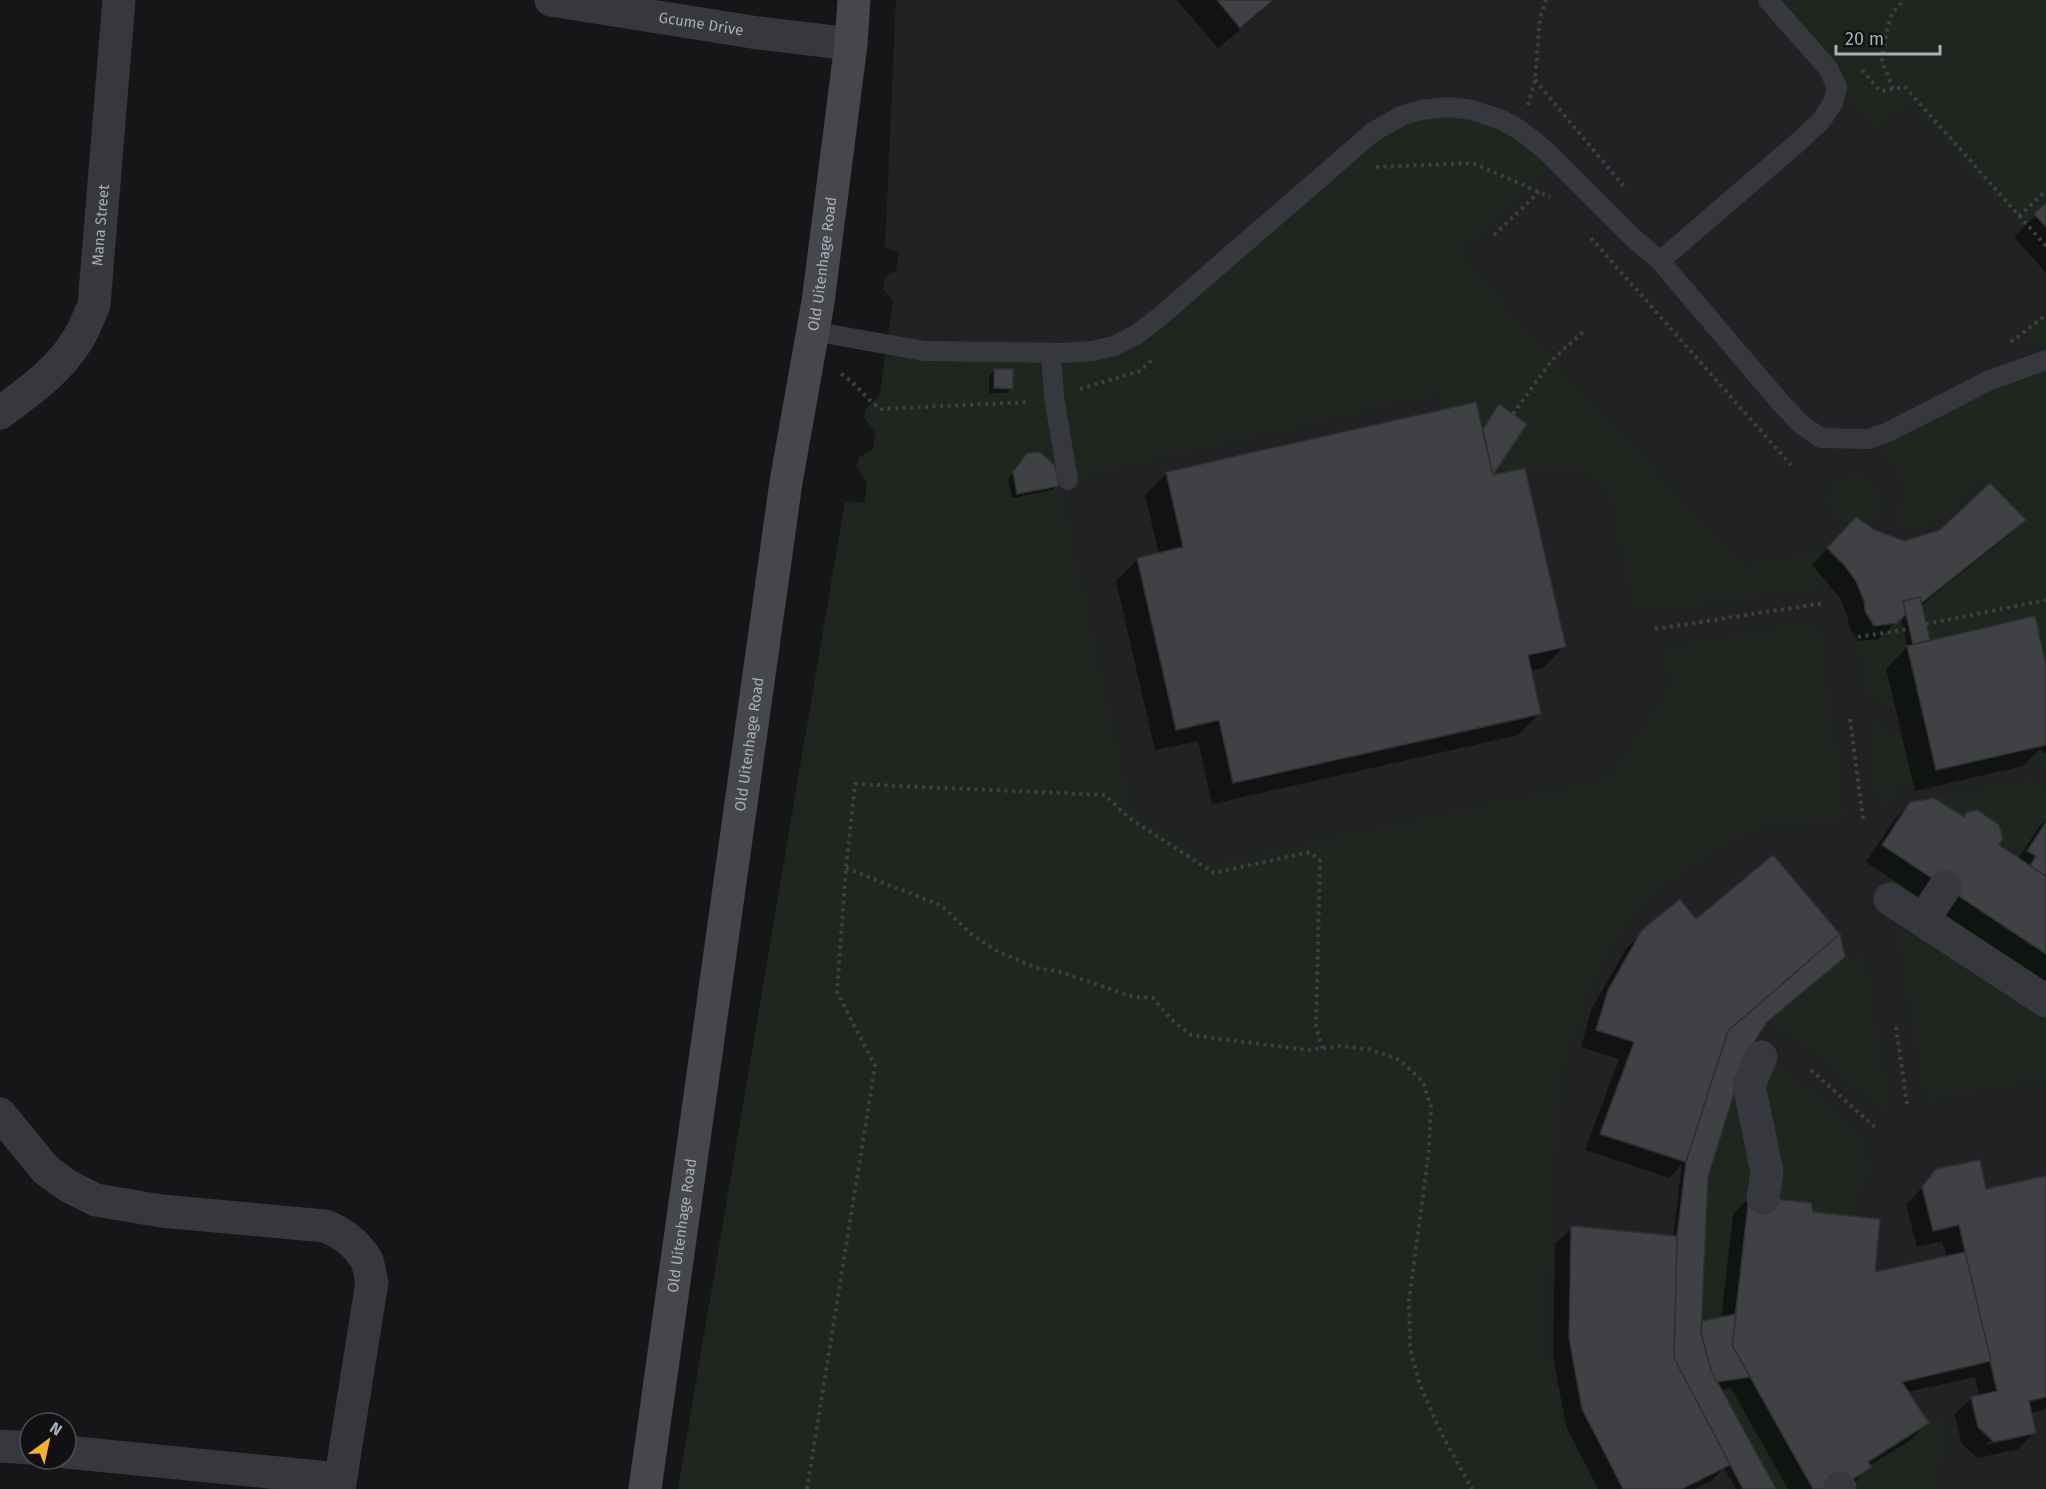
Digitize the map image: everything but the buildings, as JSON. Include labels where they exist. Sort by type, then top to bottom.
[{"type":"street","name":"Mana Street","points":[[0,413],[58,366],[78,340],[94,305],[119,0]]},
{"type":"street","name":"Gcume Drive","points":[[551,0],[758,33],[851,44]]},
{"type":"street","name":"Old Uitenhage Road","points":[[645,1489],[786,482],[818,302],[851,44],[854,0]]},
{"type":"street","points":[[1923,920],[1945,887]]},
{"type":"street","points":[[1890,899],[2046,1001]]},
{"type":"street","points":[[1761,1057],[1749,1085],[1767,1172],[1763,1198]]},
{"type":"street","points":[[0,1114],[46,1170],[68,1186],[96,1200],[161,1211],[325,1226],[339,1231],[367,1260],[372,1282],[339,1484],[78,1453]]},
{"type":"street","points":[[0,1446],[18,1447]]},
{"type":"lane","points":[[1660,261],[1796,145],[1821,121],[1833,103],[1836,87],[1828,68],[1768,0]]},
{"type":"lane","points":[[810,344],[924,351],[1052,353],[1114,346],[1136,335],[1200,283],[1373,132],[1401,116],[1421,110],[1448,107],[1482,113],[1502,120],[1520,130],[1544,149],[1631,236],[1660,261],[1781,403],[1802,425],[1821,438],[1869,439],[1990,380],[2046,360]]},
{"type":"lane","points":[[1052,353],[1054,397],[1068,480]]},
{"type":"path","points":[[1520,130],[1535,80],[1540,17],[1546,0]]},
{"type":"path","points":[[1893,89],[1881,61],[1892,14],[1904,0]]},
{"type":"path","points":[[1858,66],[1880,91],[1905,87],[2046,246]]},
{"type":"path","points":[[1535,80],[1632,195]]},
{"type":"path","points":[[1372,167],[1473,163],[1556,199]]},
{"type":"path","points":[[2019,216],[2046,191]]},
{"type":"path","points":[[1494,235],[1539,192]]},
{"type":"path","points":[[1586,234],[1791,465]]},
{"type":"path","points":[[2007,346],[2046,315]]},
{"type":"path","points":[[1513,414],[1552,360],[1585,330]]},
{"type":"path","points":[[810,344],[847,377],[872,404],[881,409],[1026,403],[1140,371],[1157,356]]},
{"type":"path","points":[[1926,624],[2046,600]]},
{"type":"path","points":[[1655,629],[1824,603]]},
{"type":"path","points":[[1858,637],[1909,629]]},
{"type":"path","points":[[1850,719],[1863,819]]},
{"type":"path","points":[[807,1489],[875,1066],[837,992],[855,784],[1105,795],[1129,818],[1214,873],[1310,852],[1320,861],[1316,1026],[1322,1048]]},
{"type":"path","points":[[846,868],[942,906],[971,934],[995,950],[1036,968],[1057,971],[1134,997],[1153,998],[1171,1019],[1191,1035],[1307,1050],[1340,1046],[1368,1049],[1400,1060],[1423,1082],[1431,1107],[1429,1149],[1409,1301],[1410,1348],[1420,1385],[1441,1433],[1472,1489]]},
{"type":"path","points":[[1896,1027],[1907,1104]]},
{"type":"path","points":[[1810,1070],[1875,1127]]},
{"type":"shaded area","points":[[896,0],[2046,0],[2046,1489],[683,1489],[865,503],[867,482],[857,467],[859,457],[873,450],[876,432],[864,418],[866,409],[880,395],[893,301],[883,289],[885,278],[896,270],[899,252],[885,248]]},
{"type":"shaded area","points":[[1768,0],[2046,0],[2046,203],[2019,226],[1908,102],[1874,130]]},
{"type":"shaded area","points":[[1472,110],[1557,164],[1459,252],[1552,360],[1744,566],[1827,548],[1845,566],[1828,586],[1635,613],[1610,492],[1579,468],[1525,468],[1493,475],[1526,423],[1499,404],[1483,429],[1476,402],[1442,409],[1438,394],[1068,480],[1058,481],[1055,466],[1040,452],[1027,453],[1013,473],[1017,493],[1059,486],[1132,812],[1213,863],[1609,779],[1671,683],[1659,649],[1818,621],[1846,820],[1763,827],[1740,836],[1667,883],[1638,908],[1594,976],[1561,1077],[1543,1339],[1564,1420],[1600,1489],[678,1489],[845,501],[865,503],[867,482],[857,467],[859,457],[873,450],[876,431],[864,418],[866,409],[880,395],[887,345],[1114,346],[1401,116]]},
{"type":"shaded area","points":[[2046,315],[2046,345],[2014,339]]},
{"type":"shaded area","points":[[2046,360],[2046,665],[2035,617],[1930,640],[1921,603],[2026,520],[1985,478],[1942,517],[1929,525],[1916,529],[1905,528],[1895,520],[1901,493],[1898,473],[1890,459],[1869,439]]},
{"type":"shaded area","points":[[1852,474],[1871,480],[1881,493],[1880,509],[1868,525],[1856,517],[1847,527],[1838,521],[1828,507],[1830,491],[1835,484]]},
{"type":"shaded area","points":[[1865,611],[1875,626],[1897,623],[1906,614],[1913,644],[1907,646],[1928,734],[1864,690],[1856,617]]},
{"type":"shaded area","points":[[1867,717],[1934,762],[1936,770],[2046,745],[2046,766],[2035,759],[1901,785],[1880,816]]},
{"type":"shaded area","points":[[2029,779],[2046,791],[2046,822],[2028,851],[2036,856],[2031,865],[1999,845],[2003,838],[1999,825],[1967,812],[1964,817],[1934,798]]},
{"type":"shaded area","points":[[1882,845],[2046,954],[2046,1078],[1926,1101]]},
{"type":"shaded area","points":[[1865,955],[1889,1106],[1884,1114],[1820,1055],[1767,1022],[1845,957]]},
{"type":"shaded area","points":[[1745,1054],[1762,1059],[1794,1077],[1825,1102],[1866,1141],[1869,1175],[1857,1194],[1855,1216],[1813,1212],[1811,1203],[1749,1196],[1736,1314],[1702,1321],[1708,1177]]},
{"type":"shaded area","points":[[1750,1377],[1813,1489],[1776,1489],[1717,1382]]},
{"type":"shaded area","points":[[1940,1416],[1949,1450],[1935,1466],[1941,1489],[1839,1489],[1872,1468],[1868,1462]]}]
